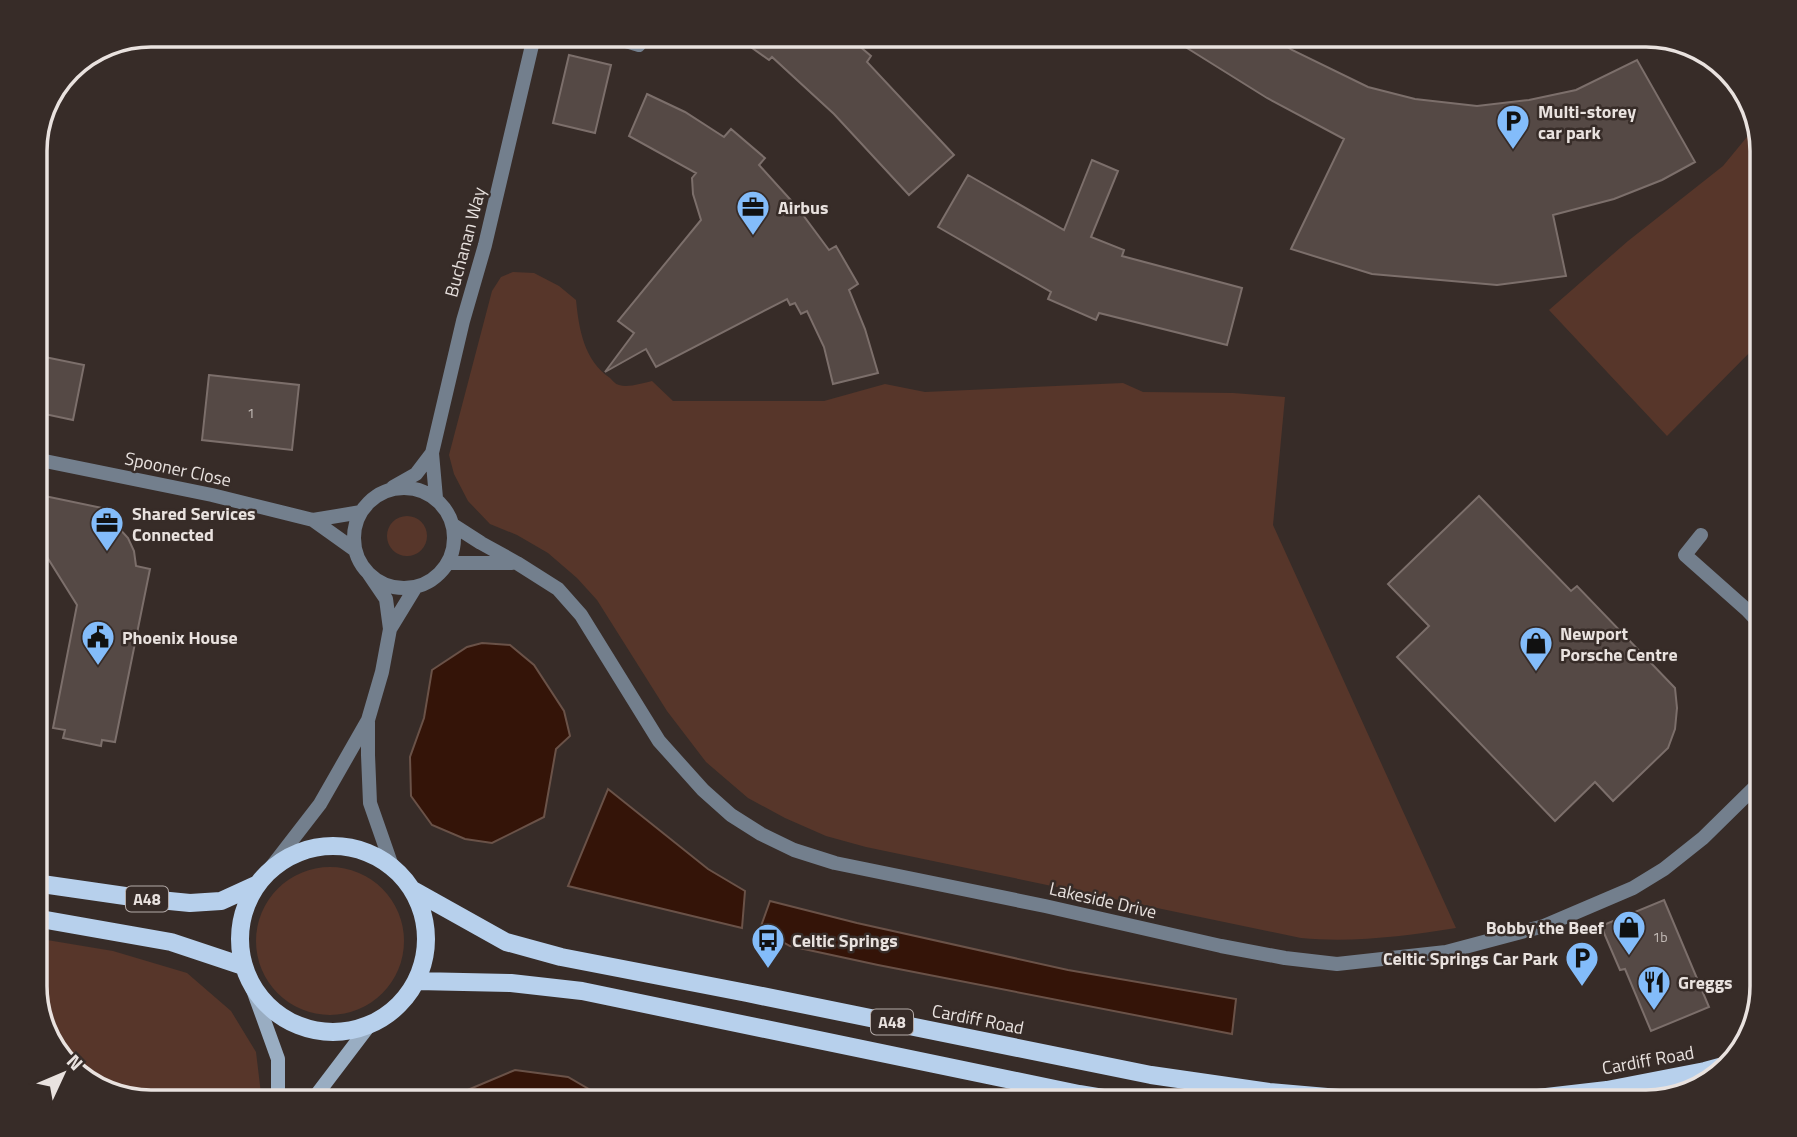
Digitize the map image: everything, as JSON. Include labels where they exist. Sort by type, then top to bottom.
[{"type":"main road","name":"Cardiff Road","points":[[340,845],[372,853],[392,866],[413,890],[425,918],[427,948],[417,981],[401,1004],[368,1027],[323,1033],[288,1021],[267,1006],[252,987],[243,966],[242,917],[256,885],[269,870],[304,849],[340,845]]},
{"type":"main road","name":"Cardiff Road","points":[[47,885],[190,903],[221,901],[256,885]]},
{"type":"main road","name":"Cardiff Road","points":[[413,890],[506,942],[561,957],[1151,1075],[1255,1090]]},
{"type":"main road","name":"A48","points":[[47,920],[171,942],[243,966]]},
{"type":"main road","name":"A48","points":[[417,981],[511,983],[582,991],[1060,1090]]},
{"type":"main road","name":"Cardiff Road","points":[[1607,1090],[1705,1071]]},
{"type":"street","name":"Buchanan Way","points":[[453,525],[436,498],[432,453],[463,321],[489,233],[533,47]]},
{"type":"street","name":"Buchanan Way","points":[[361,512],[372,499],[416,474],[432,453]]},
{"type":"street","name":"Spooner Close","points":[[47,461],[212,495],[313,520],[355,550]]},
{"type":"street","points":[[386,491],[403,488],[420,490],[436,498]]},
{"type":"street","points":[[269,870],[320,804],[368,720],[382,672],[390,629],[386,599],[360,563],[355,550],[355,530],[361,512]]},
{"type":"street","name":"Spooner Close","points":[[313,520],[361,512]]},
{"type":"street","points":[[369,574],[398,588],[415,588],[434,579],[448,563],[454,544],[453,525]]},
{"type":"street","name":"Lakeside Drive","points":[[453,525],[558,589],[581,615],[659,741],[703,790],[731,815],[761,834],[794,850],[835,863],[1045,906],[1221,946],[1285,958],[1338,964],[1446,952],[1544,926],[1633,888],[1664,869],[1703,838],[1750,792]]},
{"type":"street","points":[[1701,535],[1685,555],[1750,613]]},
{"type":"street","points":[[448,563],[517,563]]},
{"type":"street","points":[[390,629],[415,588]]},
{"type":"street","points":[[368,720],[370,803],[392,866]]},
{"type":"street","points":[[252,987],[278,1059],[278,1090]]},
{"type":"street","points":[[320,1090],[368,1027]]},
{"type":"shaded area","points":[[1748,135],[1750,352],[1667,436],[1549,310],[1628,241],[1723,166]]},
{"type":"shaded area","points":[[513,272],[534,273],[559,286],[576,300],[584,344],[601,371],[615,383],[627,386],[652,381],[673,401],[824,401],[885,384],[925,392],[1123,383],[1143,392],[1233,393],[1285,397],[1273,525],[1456,928],[1359,939],[1301,938],[866,847],[826,836],[748,798],[706,762],[667,711],[597,600],[548,553],[517,535],[490,524],[468,501],[454,474],[449,455],[492,291],[501,277]]},
{"type":"shaded area","points":[[407,516],[421,522],[427,536],[421,550],[407,556],[393,550],[387,536],[393,522]]},
{"type":"shaded area","points":[[482,643],[510,645],[534,665],[564,711],[570,736],[556,749],[544,817],[492,843],[465,839],[432,825],[411,796],[410,757],[424,718],[432,670],[467,647]]},
{"type":"shaded area","points":[[608,789],[708,869],[745,891],[742,928],[568,886]]},
{"type":"shaded area","points":[[330,867],[358,873],[371,879],[382,889],[392,900],[398,913],[404,941],[398,969],[392,982],[382,993],[371,1003],[358,1009],[330,1015],[302,1009],[289,1003],[278,993],[268,982],[262,969],[256,941],[262,913],[268,900],[278,889],[289,879],[302,873]]},
{"type":"shaded area","points":[[770,901],[1068,970],[1236,999],[1232,1034],[790,946],[760,929]]},
{"type":"shaded area","points":[[47,940],[113,951],[187,973],[231,1011],[256,1052],[261,1090],[152,1090],[125,1086],[105,1079],[98,1075],[98,1039],[62,1039],[53,1019],[47,992]]},
{"type":"shaded area","points":[[515,1070],[568,1077],[590,1090],[468,1090]]},
{"type":"building","points":[[751,47],[860,47],[871,56],[867,62],[954,155],[909,195],[834,114],[772,57],[769,60]]},
{"type":"building","name":"Multi-storey car park","points":[[1185,47],[1287,47],[1368,87],[1415,99],[1477,106],[1529,100],[1576,90],[1637,60],[1695,162],[1662,180],[1614,199],[1553,215],[1566,276],[1497,285],[1372,274],[1291,249],[1344,139],[1267,98]]},
{"type":"building","points":[[569,55],[611,65],[595,133],[553,123]]},
{"type":"building","name":"Airbus","points":[[647,94],[685,112],[724,137],[731,129],[765,158],[759,165],[797,207],[829,250],[836,246],[858,284],[849,290],[865,329],[878,373],[833,384],[824,347],[807,311],[801,314],[795,303],[790,305],[787,299],[656,367],[646,349],[605,372],[634,333],[618,321],[701,220],[693,194],[692,178],[696,173],[629,136]]},
{"type":"building","points":[[1092,160],[1118,171],[1091,237],[1124,250],[1122,256],[1242,288],[1227,345],[1099,313],[1096,320],[1048,299],[1051,292],[938,227],[968,175],[1064,230]]},
{"type":"building","points":[[47,357],[84,365],[73,420],[47,415]]},
{"type":"building","points":[[209,375],[299,385],[292,450],[202,440]]},
{"type":"building","name":"Phoenix House","points":[[47,496],[107,509],[105,520],[118,527],[128,538],[134,551],[136,566],[150,569],[115,742],[102,740],[101,746],[63,738],[65,730],[53,728],[77,605],[47,557]]},
{"type":"building","name":"Newport Porsche Centre","points":[[1479,496],[1571,591],[1577,586],[1675,688],[1675,729],[1668,748],[1613,801],[1595,782],[1555,821],[1397,657],[1429,626],[1388,584]]},
{"type":"building","points":[[1664,900],[1709,1007],[1651,1031],[1625,969],[1620,970],[1601,926]]},
{"type":"place","name":"Multi-storey car park","points":[[1513,151]]},
{"type":"place","name":"Airbus","points":[[753,237]]},
{"type":"place","name":"Shared Services Connected","points":[[107,553]]},
{"type":"place","name":"Phoenix House","points":[[98,667]]},
{"type":"place","name":"Newport Porsche Centre","points":[[1536,673]]},
{"type":"place","name":"Bobby the Beef","points":[[1629,957]]},
{"type":"place","name":"Celtic Springs","points":[[768,970]]},
{"type":"place","name":"Celtic Springs Car Park","points":[[1582,988]]},
{"type":"place","name":"Greggs","points":[[1654,1012]]}]
